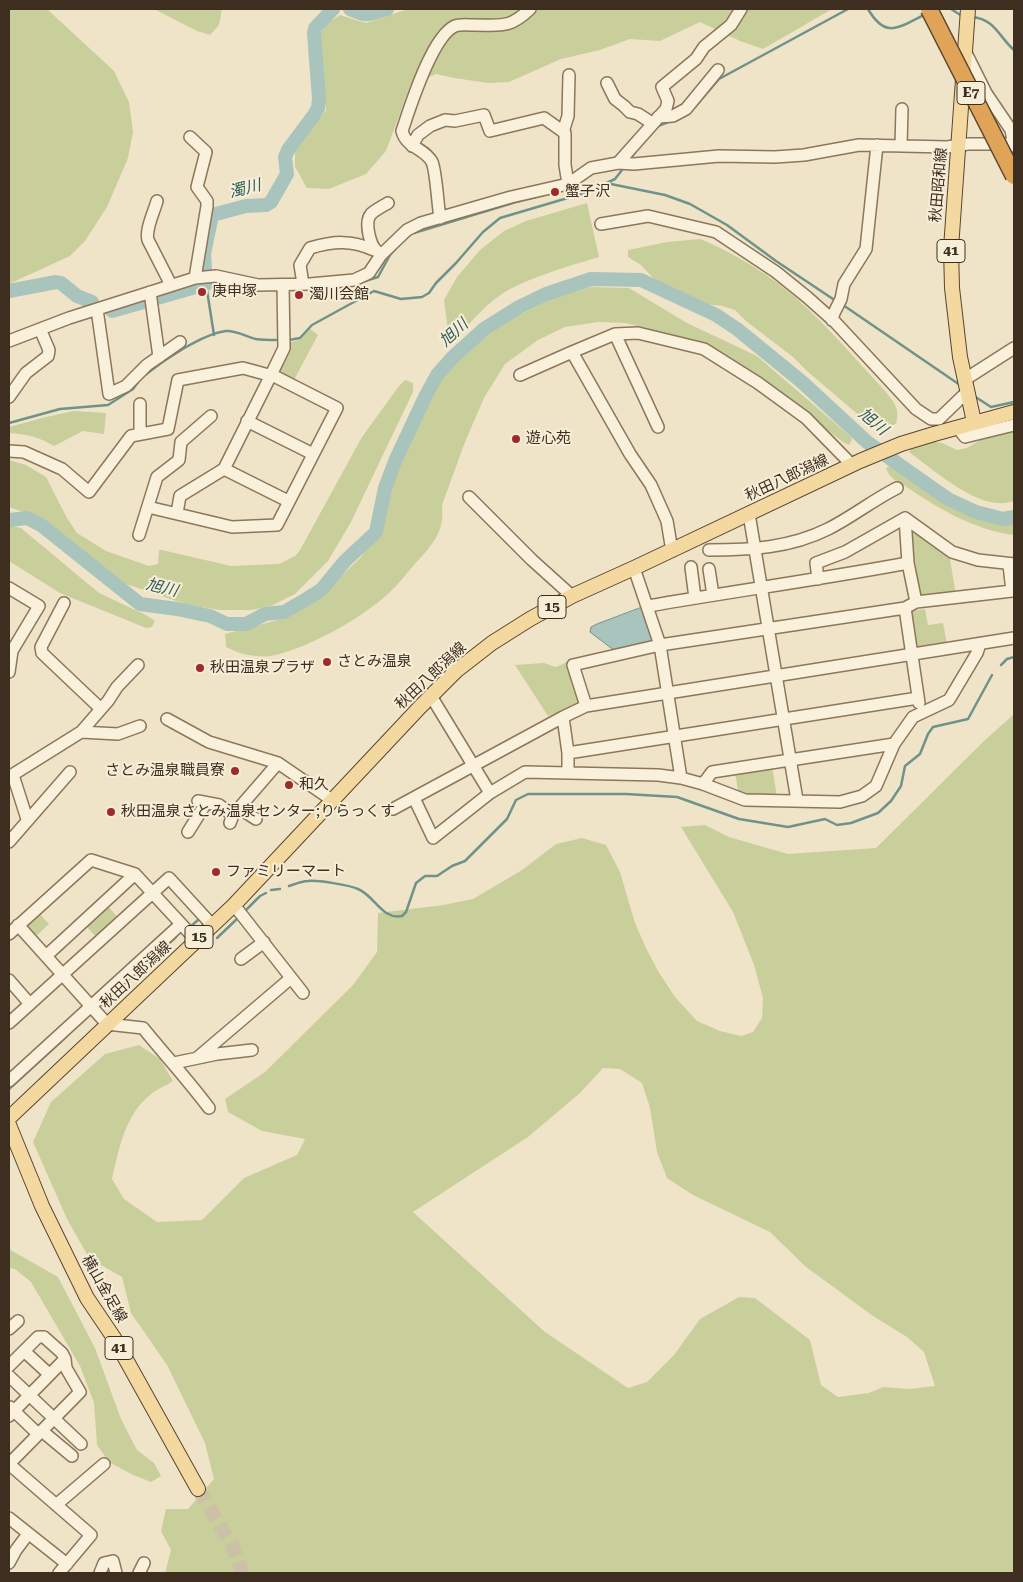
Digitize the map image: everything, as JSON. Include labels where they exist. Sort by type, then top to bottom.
[{"type":"highway","name":"E7","points":[[929,9],[1014,176]]},
{"type":"main road","name":"秋田昭和線","points":[[968,9],[951,248],[952,288],[960,357],[974,422]]},
{"type":"main road","name":"秋田八郎潟線","points":[[9,1118],[212,925],[239,911],[332,800],[456,671],[492,643],[572,596],[856,463],[901,444],[1014,412]]},
{"type":"main road","name":"横山金足線","points":[[9,1125],[42,1206],[87,1298],[114,1338],[198,1489]]},
{"type":"street","points":[[440,218],[433,163],[404,138],[402,131],[434,50],[443,36],[455,26],[507,25],[530,9]]},
{"type":"street","points":[[618,163],[666,109],[668,101],[662,87],[696,59],[704,47],[731,25],[741,9]]},
{"type":"street","points":[[9,340],[97,309],[151,297],[171,285],[202,277],[258,285],[354,280],[369,273],[378,252],[407,230],[421,223],[511,197],[568,184],[591,168],[618,163],[634,164],[719,156],[775,157],[804,155],[859,145],[947,147],[1014,144],[1011,130],[986,93],[965,51]]},
{"type":"street","points":[[607,83],[615,99],[630,112],[655,120],[673,116],[686,109],[718,70]]},
{"type":"street","points":[[563,132],[568,116],[569,75]]},
{"type":"street","points":[[901,146],[902,109]]},
{"type":"street","points":[[412,146],[418,135],[430,126],[445,120],[455,121],[484,115],[490,131],[540,118],[565,133],[565,165],[568,184]]},
{"type":"street","points":[[190,137],[206,152],[197,187],[208,206],[202,277]]},
{"type":"street","points":[[832,320],[840,302],[844,284],[866,249],[877,145]]},
{"type":"street","points":[[157,201],[146,233],[171,285]]},
{"type":"street","points":[[378,252],[370,239],[368,222],[370,215],[388,203]]},
{"type":"street","points":[[601,224],[648,216],[716,232],[776,272],[832,320],[916,409],[931,419],[939,418],[966,386],[1014,348]]},
{"type":"street","points":[[303,284],[300,266],[310,248],[329,242],[345,242],[364,245],[378,252]]},
{"type":"street","points":[[177,514],[180,496],[224,469],[284,348],[283,285]]},
{"type":"street","points":[[151,297],[159,357]]},
{"type":"street","points":[[97,309],[109,394],[126,386],[147,365],[180,342]]},
{"type":"street","points":[[9,397],[26,373],[48,356],[49,350],[40,329]]},
{"type":"street","points":[[520,375],[615,334],[638,333],[704,349],[758,383],[806,418],[856,463]]},
{"type":"street","points":[[615,334],[658,427]]},
{"type":"street","points":[[572,352],[630,454],[651,485],[667,521],[672,550]]},
{"type":"street","points":[[9,451],[24,452],[62,468],[89,492],[131,436],[168,428],[178,380],[243,368],[271,375],[337,408],[276,526],[232,527],[148,507]]},
{"type":"street","points":[[140,404],[140,434]]},
{"type":"street","points":[[139,535],[156,477],[178,460],[181,442],[211,416]]},
{"type":"street","points":[[247,421],[313,454]]},
{"type":"street","points":[[957,427],[965,437],[1014,425]]},
{"type":"street","points":[[224,469],[288,501]]},
{"type":"street","points":[[709,550],[755,550],[792,543],[827,530],[897,488]]},
{"type":"street","points":[[469,497],[532,560],[572,596]]},
{"type":"street","points":[[749,514],[797,800]]},
{"type":"street","points":[[905,518],[908,563],[916,602]]},
{"type":"street","points":[[586,706],[574,665],[660,645],[905,608],[916,602],[1012,591],[1012,564],[978,560],[952,552],[905,518]]},
{"type":"street","points":[[818,579],[816,563],[845,552],[905,518]]},
{"type":"street","points":[[648,606],[908,563]]},
{"type":"street","points":[[691,567],[694,598]]},
{"type":"street","points":[[634,568],[660,645],[676,736],[681,778]]},
{"type":"street","points":[[709,569],[713,595]]},
{"type":"street","points":[[9,588],[39,606],[12,652],[9,672]]},
{"type":"street","points":[[64,603],[41,647],[42,653],[101,709]]},
{"type":"street","points":[[905,608],[921,712]]},
{"type":"street","points":[[393,809],[586,706],[1014,638]]},
{"type":"street","points":[[414,798],[433,838],[490,793],[525,772],[658,775],[681,778],[703,784],[745,800],[840,802],[862,796],[876,786],[894,744],[913,717],[948,700],[977,653],[980,644]]},
{"type":"street","points":[[28,819],[11,776],[80,732],[138,665]]},
{"type":"street","points":[[431,696],[490,793]]},
{"type":"street","points":[[568,753],[918,698]]},
{"type":"street","points":[[563,717],[568,753],[568,772]]},
{"type":"street","points":[[167,719],[209,742],[278,763],[332,800]]},
{"type":"street","points":[[80,732],[118,734],[140,726]]},
{"type":"street","points":[[703,784],[712,772],[894,744]]},
{"type":"street","points":[[234,815],[278,763]]},
{"type":"street","points":[[9,842],[70,772]]},
{"type":"street","points":[[188,832],[202,802],[219,805],[234,815],[256,819]]},
{"type":"street","points":[[9,934],[91,860],[135,874],[196,940]]},
{"type":"street","points":[[46,956],[135,874]]},
{"type":"street","points":[[9,1023],[169,878],[212,925]]},
{"type":"street","points":[[239,911],[303,992]]},
{"type":"street","points":[[9,1081],[181,924]]},
{"type":"street","points":[[18,925],[107,1024],[143,1028],[166,1057],[174,1063],[209,1108]]},
{"type":"street","points":[[242,959],[264,942]]},
{"type":"street","points":[[197,1058],[291,978]]},
{"type":"street","points":[[9,980],[30,1004]]},
{"type":"street","points":[[174,1063],[252,1050]]},
{"type":"street","points":[[9,1329],[18,1321]]},
{"type":"street","points":[[9,1366],[38,1337],[44,1337],[62,1353],[66,1368],[80,1392],[9,1464],[91,1536],[59,1573]]},
{"type":"street","points":[[24,1351],[49,1374]]},
{"type":"street","points":[[65,1359],[10,1411],[72,1456]]},
{"type":"street","points":[[9,1376],[81,1444]]},
{"type":"street","points":[[56,1505],[104,1464]]},
{"type":"street","points":[[9,1518],[67,1564]]},
{"type":"street","points":[[9,1564],[16,1550],[28,1534]]},
{"type":"street","points":[[100,1573],[104,1562],[112,1561],[116,1573]]},
{"type":"green space","points":[[9,9],[47,9],[114,71],[129,102],[133,132],[128,158],[107,207],[85,241],[70,256],[9,284]]},
{"type":"green space","points":[[154,9],[222,9],[219,25],[210,35],[197,31]]},
{"type":"green space","points":[[408,9],[832,9],[763,49],[740,41],[700,22],[660,41],[630,39],[600,50],[561,59],[509,82],[488,83],[436,74],[410,86],[386,151],[366,174],[329,189],[307,188],[295,167],[295,152],[326,110],[319,35],[328,23],[340,15],[366,23]]},
{"type":"green space","points":[[587,203],[599,257],[562,268],[512,288],[481,311],[450,346],[444,300],[457,277],[480,250],[504,231],[526,221]]},
{"type":"green space","points":[[700,239],[715,245],[773,279],[811,312],[886,392],[896,407],[896,424],[887,427],[862,418],[793,357],[746,321],[735,310],[705,304],[670,289],[652,277],[641,265],[628,257],[628,250],[667,242]]},
{"type":"green space","points":[[591,287],[629,288],[687,323],[757,356],[851,437],[852,440],[849,445],[843,442],[775,391],[704,345],[626,323],[598,322],[565,327],[538,340],[505,364],[484,398],[465,442],[442,505],[441,523],[436,538],[392,590],[349,623],[301,647],[271,656],[253,656],[226,647],[225,634],[285,618],[298,611],[325,592],[360,558],[377,536],[395,476],[432,392],[442,374],[484,335],[507,321],[555,297]]},
{"type":"green space","points":[[310,329],[318,335],[294,380],[280,375],[278,369],[289,343],[301,339]]},
{"type":"green space","points":[[405,380],[413,383],[413,392],[351,522],[328,561],[295,594],[271,606],[251,610],[220,610],[188,605],[123,583],[104,570],[42,519],[9,507],[9,460],[26,465],[46,477],[77,533],[106,551],[149,566],[158,564],[159,550],[231,566],[279,564],[295,556],[300,550],[362,437]]},
{"type":"green space","points":[[74,411],[106,413],[104,434],[83,431],[54,446],[32,436],[9,433],[9,427]]},
{"type":"green space","points":[[1014,429],[1014,501],[1006,503],[988,501],[964,491],[909,452],[912,447],[931,441],[942,443],[957,450],[967,448],[982,439]]},
{"type":"green space","points":[[890,466],[949,504],[965,512],[998,522],[1014,523],[1014,535],[986,529],[946,511],[892,478],[886,468]]},
{"type":"green space","points":[[9,525],[21,528],[99,593],[155,621],[152,627],[146,628],[60,593],[9,561]]},
{"type":"green space","points":[[910,528],[949,553],[956,595],[920,599],[908,530]]},
{"type":"green space","points":[[925,609],[928,625],[943,623],[947,644],[915,649],[908,612]]},
{"type":"green space","points":[[567,662],[579,701],[576,705],[548,716],[515,665],[544,663],[556,667]]},
{"type":"green space","points":[[1014,714],[1014,1573],[165,1573],[171,1550],[161,1531],[166,1509],[188,1509],[214,1479],[205,1443],[167,1365],[131,1313],[122,1277],[89,1258],[67,1219],[33,1142],[51,1102],[105,1054],[139,1045],[160,1059],[173,1081],[152,1093],[134,1112],[124,1133],[112,1179],[124,1199],[157,1222],[202,1220],[244,1178],[297,1155],[305,1139],[262,1131],[228,1112],[225,1099],[265,1072],[353,985],[377,952],[378,913],[443,905],[473,899],[522,870],[556,844],[582,838],[606,845],[620,872],[635,923],[646,948],[675,997],[697,1021],[720,1031],[741,1036],[753,1032],[762,1018],[763,998],[754,965],[733,912],[681,827],[705,825],[729,837],[788,854],[876,848],[984,741]],"holes":[[[603,1068],[620,1069],[642,1083],[650,1108],[657,1152],[667,1178],[693,1195],[770,1232],[806,1267],[873,1316],[907,1337],[924,1352],[935,1386],[910,1389],[883,1387],[869,1393],[838,1397],[821,1385],[810,1340],[755,1298],[739,1297],[700,1319],[674,1355],[647,1382],[628,1388],[545,1332],[413,1212],[528,1137],[580,1093]]]},
{"type":"green space","points":[[772,766],[777,797],[739,795],[735,773]]},
{"type":"green space","points":[[107,905],[119,919],[98,939],[85,925]]},
{"type":"green space","points":[[38,912],[49,924],[34,938],[27,930],[28,922]]},
{"type":"green space","points":[[9,1249],[58,1277],[95,1348],[121,1419],[137,1450],[154,1463],[161,1476],[151,1482],[131,1474],[109,1462],[97,1445],[94,1403],[80,1366],[31,1282],[15,1269],[9,1268]]},
{"type":"water","points":[[643,607],[653,637],[650,644],[615,651],[590,632],[591,627],[597,624]]},
{"type":"waterway","name":"濁川","points":[[112,311],[206,284],[204,254],[212,215],[246,206],[266,205],[271,202],[287,174],[285,157],[288,150],[318,108],[314,33],[315,28],[333,9]]},
{"type":"waterway","name":"濁川","points":[[350,9],[362,14],[372,14],[387,9]]},
{"type":"waterway","points":[[695,107],[719,79],[848,9]]},
{"type":"waterway","points":[[868,9],[875,19],[887,28],[901,26],[926,14]]},
{"type":"waterway","points":[[951,9],[962,16]]},
{"type":"waterway","points":[[972,17],[986,21],[996,29],[1014,50]]},
{"type":"waterway","points":[[658,126],[671,121]]},
{"type":"waterway","points":[[631,158],[636,151]]},
{"type":"waterway","points":[[289,340],[300,338],[312,325],[374,291],[401,299],[422,297],[429,293],[483,232],[500,218],[588,192],[615,179],[622,170]]},
{"type":"waterway","points":[[606,183],[665,195],[690,204],[727,225],[776,261],[836,301]]},
{"type":"waterway","points":[[570,189],[586,191]]},
{"type":"waterway","points":[[414,233],[516,202],[565,190]]},
{"type":"waterway","points":[[359,283],[378,277],[396,248]]},
{"type":"waterway","name":"旭川","points":[[9,520],[27,518],[41,525],[140,604],[210,616],[227,624],[246,624],[265,614],[284,612],[321,590],[345,561],[376,532],[385,488],[396,459],[437,375],[453,357],[484,329],[519,307],[546,294],[591,279],[641,280],[716,315],[737,329],[802,382],[867,442],[935,490],[950,500],[976,512],[1003,519],[1014,517]]},
{"type":"waterway","name":"濁川","points":[[9,291],[56,282],[61,283],[77,296],[92,302]]},
{"type":"waterway","points":[[214,335],[206,284],[231,285]]},
{"type":"waterway","points":[[843,305],[960,385]]},
{"type":"waterway","points":[[145,375],[184,348],[216,333],[230,331],[256,339],[276,340]]},
{"type":"waterway","points":[[9,423],[60,409],[108,405],[133,389],[138,382]]},
{"type":"waterway","points":[[974,396],[991,407],[1014,402]]},
{"type":"waterway","points":[[1001,665],[1007,659],[1014,657]]},
{"type":"waterway","points":[[289,886],[303,881],[313,881],[354,887],[364,892],[384,911],[395,916],[402,916],[406,912],[416,883],[425,876],[437,876],[452,866],[465,861],[507,819],[516,800],[528,794],[626,794],[677,797],[739,819],[788,827],[825,819],[837,825],[851,823],[878,813],[891,801],[901,786],[905,766],[920,754],[933,727],[968,719],[992,675]]},
{"type":"waterway","points":[[271,890],[280,889]]},
{"type":"waterway","points":[[245,911],[260,896],[266,893]]},
{"type":"waterway","points":[[217,938],[239,917]]},
{"type":"waterway","points":[[190,927],[198,920]]},
{"type":"waterway","points":[[99,1006],[176,937]]},
{"type":"waterway","points":[[9,1089],[67,1036]]},
{"type":"tunnel","points":[[198,1489],[232,1545],[242,1573]]},
{"type":"place","name":"蟹子沢","points":[[555,192]]},
{"type":"place","name":"庚申塚","points":[[202,292]]},
{"type":"place","name":"濁川会館","points":[[299,295]]},
{"type":"place","name":"遊心苑","points":[[516,439]]},
{"type":"place","name":"さとみ温泉","points":[[327,662]]},
{"type":"place","name":"秋田温泉プラザ","points":[[200,668]]},
{"type":"place","name":"さとみ温泉職員寮","points":[[235,771]]},
{"type":"place","name":"和久","points":[[289,785]]},
{"type":"place","name":"秋田温泉さとみ温泉センター;りらっくす","points":[[111,812]]},
{"type":"place","name":"ファミリーマート","points":[[216,872]]}]
